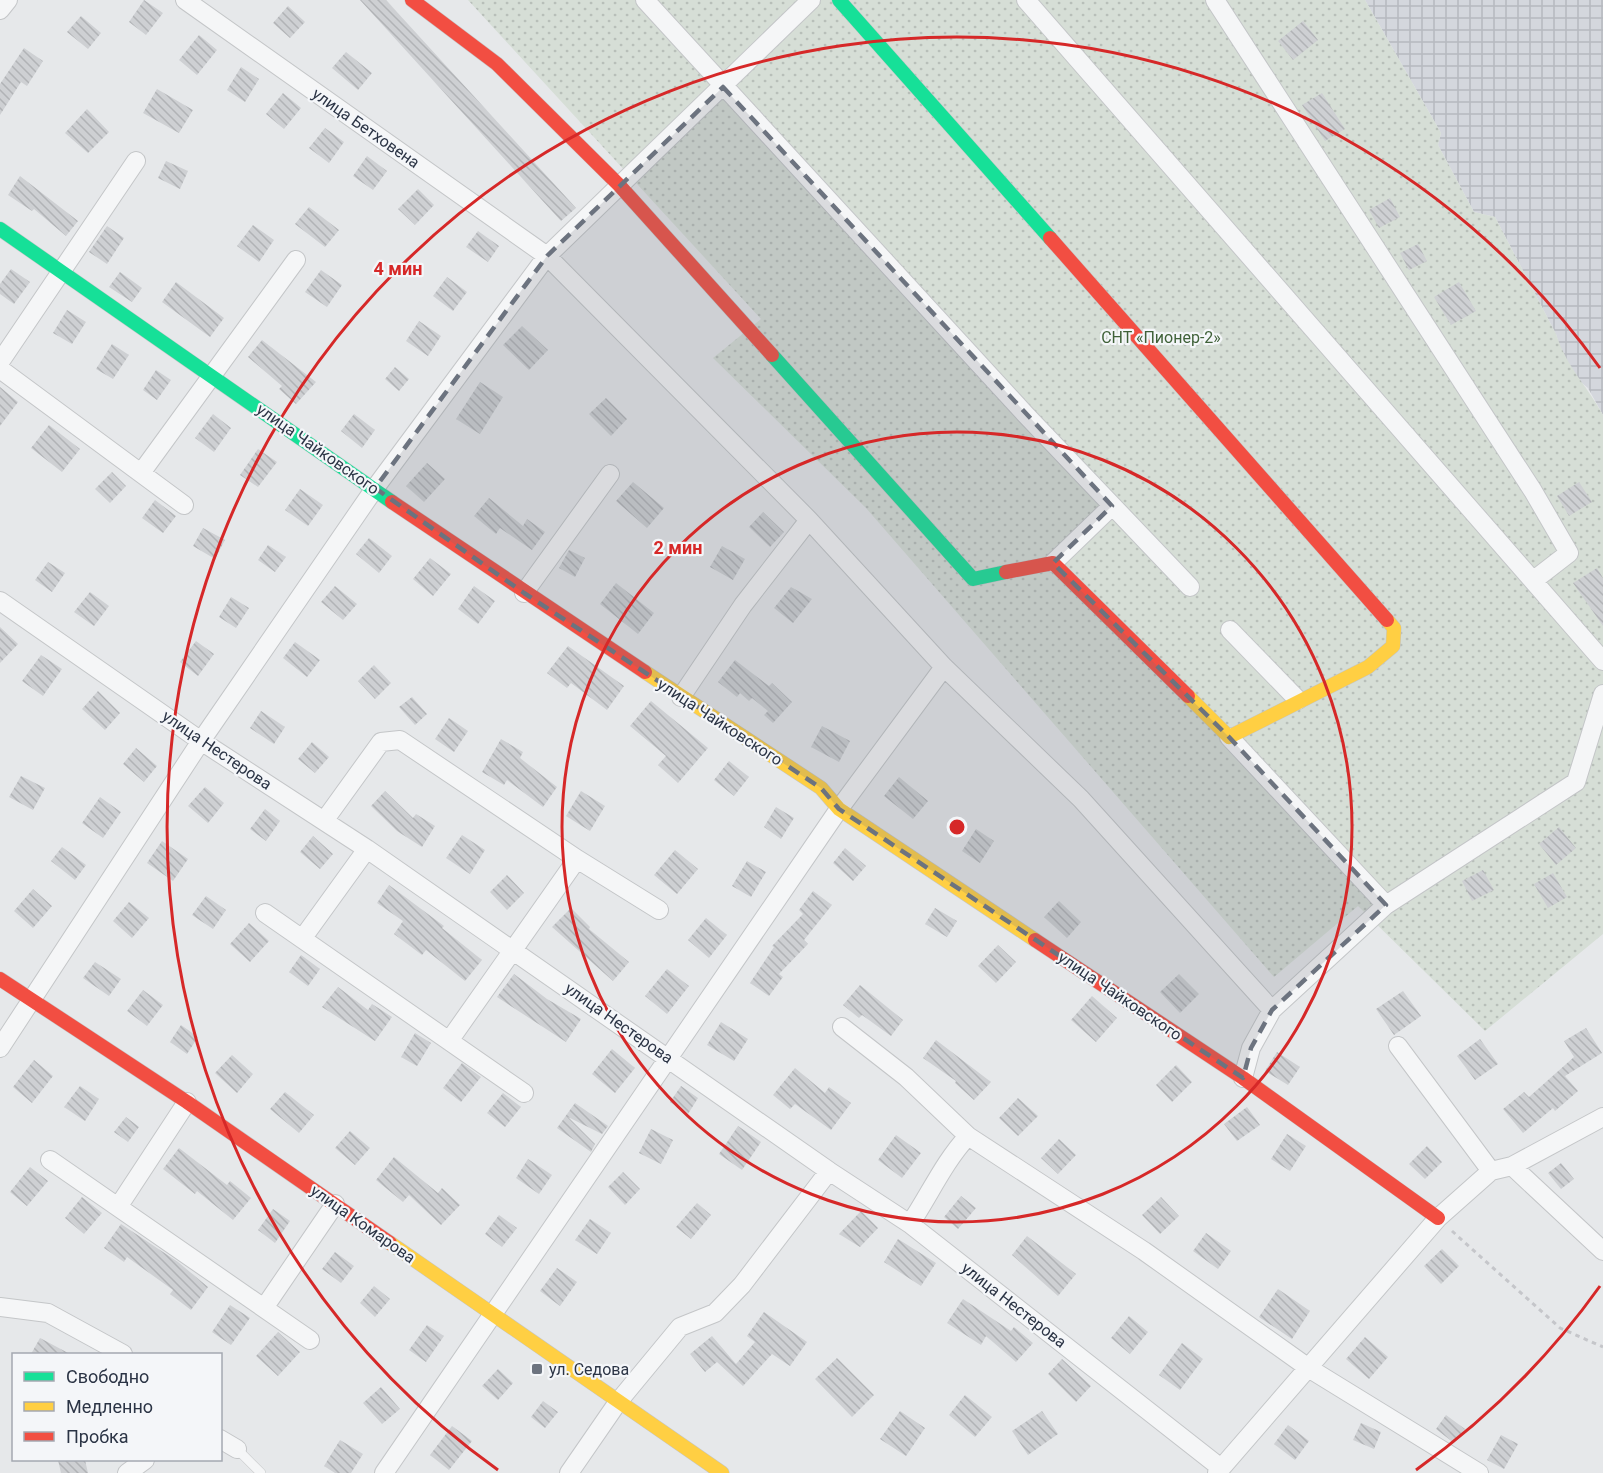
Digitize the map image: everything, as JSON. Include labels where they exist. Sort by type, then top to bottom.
[{"type":"street","points":[[0,10],[8,0]]},
{"type":"street","name":"улица Бетховена","points":[[185,0],[547,256],[809,520],[944,667],[1082,799],[1272,1010]]},
{"type":"street","points":[[412,0],[497,64],[619,185],[973,579],[1053,563],[1112,506]]},
{"type":"street","points":[[645,0],[1112,506],[1190,587]]},
{"type":"street","points":[[0,1048],[201,741],[375,488],[547,256],[811,0]]},
{"type":"street","points":[[839,0],[1394,628],[1393,646],[1368,667],[1298,700],[1229,737]]},
{"type":"street","points":[[1026,0],[1603,661]]},
{"type":"street","points":[[1215,0],[1533,491],[1569,553],[1534,580]]},
{"type":"street","points":[[0,363],[60,270],[136,161]]},
{"type":"street","name":"улица Чайковского","points":[[0,229],[524,593],[821,788],[839,809],[1243,1078],[1438,1218]]},
{"type":"street","points":[[141,473],[296,260]]},
{"type":"street","points":[[0,369],[184,505]]},
{"type":"street","points":[[524,593],[610,474]]},
{"type":"street","points":[[681,697],[743,605],[809,520]]},
{"type":"street","points":[[1053,563],[1229,737],[1386,905]]},
{"type":"street","name":"улица Нестерова","points":[[0,601],[201,741],[367,849],[669,1057],[829,1171],[910,1224],[1219,1470]]},
{"type":"street","points":[[1230,630],[1298,700]]},
{"type":"street","points":[[384,1473],[839,809],[944,667]]},
{"type":"street","points":[[1243,1078],[1251,1048],[1272,1010],[1386,905],[1576,782],[1603,694]]},
{"type":"street","points":[[324,820],[381,742],[400,740],[578,859],[659,910]]},
{"type":"street","points":[[302,939],[367,849]]},
{"type":"street","points":[[449,1041],[512,949],[578,859]]},
{"type":"street","points":[[265,913],[525,1093]]},
{"type":"street","name":"улица Комарова","points":[[0,979],[187,1102],[722,1473]]},
{"type":"street","points":[[842,1027],[906,1077],[968,1136],[1144,1251],[1310,1369],[1479,1473]]},
{"type":"street","points":[[1398,1046],[1491,1171]]},
{"type":"street","points":[[118,1207],[187,1102]]},
{"type":"street","points":[[1219,1470],[1310,1369],[1438,1218],[1491,1171],[1512,1166],[1603,1117]]},
{"type":"street","points":[[910,1224],[934,1189],[949,1157],[968,1136]]},
{"type":"street","points":[[50,1161],[310,1340]]},
{"type":"street","points":[[1512,1166],[1603,1251]]},
{"type":"street","points":[[568,1473],[618,1402],[680,1327],[715,1313],[742,1285],[829,1171]]},
{"type":"street","points":[[264,1308],[335,1204]]},
{"type":"street","points":[[0,1307],[48,1313],[121,1353]]},
{"type":"street","points":[[222,1439],[237,1449]]},
{"type":"street","points":[[127,1473],[144,1461]]},
{"type":"lane","points":[[237,1449],[261,1473]]},
{"type":"path","points":[[1438,1218],[1560,1329],[1603,1347]]},
{"type":"highlighted area","points":[[723,87],[1112,506],[1053,563],[1229,737],[1386,905],[1272,1010],[1251,1048],[1243,1078],[839,809],[821,788],[524,593],[375,488],[547,256]]},
{"type":"shaded area","points":[[1365,0],[1603,0],[1603,415],[1588,388],[1577,379],[1562,354],[1556,334],[1495,217],[1474,212],[1438,145],[1441,133]]},
{"type":"green space","name":"СНТ «Пионер-2»","points":[[468,0],[1365,0],[1441,133],[1438,145],[1474,212],[1495,217],[1556,334],[1565,356],[1603,415],[1603,934],[1485,1031],[1358,906],[1274,977],[866,508],[713,358],[761,319]]},
{"type":"building","points":[[144,0],[163,13],[146,35],[129,22]]},
{"type":"building","points":[[360,0],[386,0],[576,208],[561,221]]},
{"type":"building","points":[[288,6],[305,22],[290,38],[273,23]]},
{"type":"building","points":[[81,16],[101,33],[88,49],[67,32]]},
{"type":"building","points":[[1303,21],[1318,40],[1293,60],[1278,41]]},
{"type":"building","points":[[199,35],[217,50],[197,75],[179,60]]},
{"type":"building","points":[[24,48],[43,61],[27,86],[21,82],[0,115],[0,84]]},
{"type":"building","points":[[346,52],[372,73],[358,90],[332,68]]},
{"type":"building","points":[[241,67],[259,79],[245,102],[227,90]]},
{"type":"building","points":[[157,89],[193,110],[179,133],[143,113]]},
{"type":"building","points":[[283,93],[301,108],[284,129],[266,114]]},
{"type":"building","points":[[1322,93],[1345,129],[1325,141],[1302,105]]},
{"type":"building","points":[[87,109],[109,132],[88,153],[65,133]]},
{"type":"building","points":[[325,128],[344,142],[329,163],[309,148]]},
{"type":"building","points":[[367,156],[387,171],[373,190],[353,176]]},
{"type":"building","points":[[166,161],[188,171],[180,189],[158,178]]},
{"type":"building","points":[[20,176],[78,221],[66,236],[34,209],[32,211],[8,195]]},
{"type":"building","points":[[418,189],[434,205],[415,225],[398,209]]},
{"type":"building","points":[[1390,198],[1400,217],[1379,228],[1369,210]]},
{"type":"building","points":[[309,207],[339,230],[325,247],[295,224]]},
{"type":"building","points":[[253,225],[274,240],[259,262],[237,246]]},
{"type":"building","points":[[107,226],[124,238],[107,264],[89,252]]},
{"type":"building","points":[[478,231],[499,246],[488,262],[466,247]]},
{"type":"building","points":[[1418,244],[1427,261],[1409,270],[1400,253]]},
{"type":"building","points":[[11,269],[30,282],[14,304],[0,294],[0,284]]},
{"type":"building","points":[[321,270],[342,285],[327,307],[305,292]]},
{"type":"building","points":[[120,272],[142,288],[132,302],[109,287]]},
{"type":"building","points":[[447,277],[467,292],[453,311],[433,296]]},
{"type":"building","points":[[176,282],[224,318],[210,337],[162,302]]},
{"type":"building","points":[[1459,282],[1476,311],[1451,325],[1434,297]]},
{"type":"building","points":[[67,310],[86,322],[72,344],[53,333]]},
{"type":"building","points":[[419,321],[441,336],[428,356],[406,341]]},
{"type":"building","points":[[522,326],[548,350],[529,370],[503,345]]},
{"type":"building","points":[[262,340],[316,382],[296,404],[279,389],[282,386],[248,357]]},
{"type":"building","points":[[112,344],[129,355],[113,379],[96,369]]},
{"type":"building","points":[[395,367],[409,379],[399,391],[385,379]]},
{"type":"building","points":[[156,370],[171,380],[157,400],[143,390]]},
{"type":"building","points":[[480,382],[503,397],[480,434],[456,419]]},
{"type":"building","points":[[0,387],[18,402],[0,426]]},
{"type":"building","points":[[606,398],[627,419],[611,436],[589,414]]},
{"type":"building","points":[[213,414],[231,428],[214,452],[195,438]]},
{"type":"building","points":[[354,414],[375,430],[362,448],[341,431]]},
{"type":"building","points":[[49,425],[80,449],[62,472],[31,448]]},
{"type":"building","points":[[258,449],[277,462],[258,487],[240,475]]},
{"type":"building","points":[[427,463],[445,479],[424,502],[406,486]]},
{"type":"building","points":[[112,472],[126,486],[110,503],[95,489]]},
{"type":"building","points":[[633,482],[664,508],[647,528],[616,501]]},
{"type":"building","points":[[1579,482],[1592,502],[1569,516],[1557,496]]},
{"type":"building","points":[[300,489],[323,505],[308,526],[285,510]]},
{"type":"building","points":[[489,498],[523,526],[527,519],[545,532],[532,550],[500,528],[496,534],[474,516]]},
{"type":"building","points":[[155,500],[176,516],[163,533],[142,518]]},
{"type":"building","points":[[763,512],[784,532],[770,547],[749,527]]},
{"type":"building","points":[[203,528],[225,540],[215,559],[193,546]]},
{"type":"building","points":[[369,538],[392,556],[379,573],[356,554]]},
{"type":"building","points":[[268,545],[286,557],[275,572],[258,560]]},
{"type":"building","points":[[722,546],[745,559],[733,580],[710,567]]},
{"type":"building","points":[[569,550],[585,558],[575,577],[559,568]]},
{"type":"building","points":[[430,558],[451,574],[433,596],[413,579]]},
{"type":"building","points":[[48,562],[65,573],[52,592],[35,580]]},
{"type":"building","points":[[1597,568],[1603,578],[1603,626],[1573,583]]},
{"type":"building","points":[[616,583],[654,613],[638,634],[600,604]]},
{"type":"building","points":[[335,586],[357,604],[343,620],[321,602]]},
{"type":"building","points":[[474,586],[495,601],[478,624],[458,609]]},
{"type":"building","points":[[791,587],[812,599],[793,623],[774,608]]},
{"type":"building","points":[[90,592],[109,606],[94,626],[74,612]]},
{"type":"building","points":[[231,597],[249,608],[236,628],[219,617]]},
{"type":"building","points":[[0,627],[18,644],[0,663]]},
{"type":"building","points":[[196,641],[214,654],[198,676],[180,662]]},
{"type":"building","points":[[295,642],[320,660],[307,677],[283,658]]},
{"type":"building","points":[[568,646],[624,686],[607,710],[571,683],[567,688],[547,673]]},
{"type":"building","points":[[41,655],[62,669],[43,696],[22,681]]},
{"type":"building","points":[[735,660],[769,686],[772,683],[792,702],[773,723],[764,715],[768,711],[752,698],[749,701],[740,693],[737,697],[718,682]]},
{"type":"building","points":[[374,665],[391,683],[375,699],[358,681]]},
{"type":"building","points":[[98,691],[120,713],[105,730],[82,709]]},
{"type":"building","points":[[412,697],[427,714],[415,725],[399,707]]},
{"type":"building","points":[[651,701],[708,748],[678,783],[658,765],[666,756],[630,726]]},
{"type":"building","points":[[261,711],[285,727],[274,744],[250,728]]},
{"type":"building","points":[[449,718],[468,731],[454,752],[435,739]]},
{"type":"building","points":[[822,726],[850,741],[839,762],[811,747]]},
{"type":"building","points":[[501,739],[523,752],[520,758],[557,787],[543,807],[507,780],[504,785],[482,772]]},
{"type":"building","points":[[312,742],[329,757],[315,773],[298,759]]},
{"type":"building","points":[[136,748],[157,766],[144,782],[123,764]]},
{"type":"building","points":[[729,761],[749,777],[734,796],[714,780]]},
{"type":"building","points":[[21,776],[45,788],[33,810],[9,797]]},
{"type":"building","points":[[899,777],[928,801],[913,819],[884,796]]},
{"type":"building","points":[[205,787],[224,803],[208,823],[188,806]]},
{"type":"building","points":[[385,791],[413,818],[416,814],[435,826],[422,847],[397,831],[371,806]]},
{"type":"building","points":[[581,791],[605,806],[590,831],[566,816]]},
{"type":"building","points":[[100,797],[121,812],[103,838],[82,823]]},
{"type":"building","points":[[776,807],[794,818],[781,839],[764,827]]},
{"type":"building","points":[[265,809],[280,821],[266,841],[250,829]]},
{"type":"building","points":[[1559,827],[1576,848],[1556,865],[1539,844]]},
{"type":"building","points":[[976,829],[994,841],[980,863],[962,851]]},
{"type":"building","points":[[462,835],[485,850],[470,874],[446,858]]},
{"type":"building","points":[[313,836],[333,854],[320,869],[300,852]]},
{"type":"building","points":[[162,841],[188,859],[173,881],[147,863]]},
{"type":"building","points":[[62,847],[86,865],[75,880],[51,861]]},
{"type":"building","points":[[845,848],[866,866],[853,881],[833,863]]},
{"type":"building","points":[[675,850],[698,869],[677,894],[654,875]]},
{"type":"building","points":[[747,861],[766,872],[751,897],[732,886]]},
{"type":"building","points":[[1483,870],[1494,890],[1472,901],[1462,881]]},
{"type":"building","points":[[1553,873],[1567,897],[1548,908],[1534,884]]},
{"type":"building","points":[[507,875],[524,893],[507,910],[490,892]]},
{"type":"building","points":[[389,885],[444,926],[442,928],[482,960],[465,981],[426,950],[422,955],[394,934],[403,921],[377,903]]},
{"type":"building","points":[[33,889],[52,906],[33,928],[14,911]]},
{"type":"building","points":[[813,891],[832,905],[804,940],[808,944],[779,974],[783,977],[769,996],[750,983],[774,947],[772,946],[803,914],[799,910]]},
{"type":"building","points":[[206,896],[226,910],[213,929],[192,915]]},
{"type":"building","points":[[1059,901],[1081,922],[1067,938],[1044,917]]},
{"type":"building","points":[[129,902],[149,918],[132,938],[113,921]]},
{"type":"building","points":[[571,908],[590,927],[589,929],[629,962],[613,981],[552,927]]},
{"type":"building","points":[[935,908],[957,921],[947,937],[925,924]]},
{"type":"building","points":[[706,918],[727,935],[709,958],[688,940]]},
{"type":"building","points":[[249,923],[269,941],[250,962],[230,944]]},
{"type":"building","points":[[998,945],[1016,962],[996,983],[978,966]]},
{"type":"building","points":[[301,955],[320,969],[308,986],[289,972]]},
{"type":"building","points":[[95,962],[121,979],[109,996],[83,978]]},
{"type":"building","points":[[667,969],[689,986],[667,1014],[645,996]]},
{"type":"building","points":[[514,974],[547,999],[581,1019],[566,1042],[497,997]]},
{"type":"building","points":[[1179,974],[1199,994],[1180,1013],[1160,992]]},
{"type":"building","points":[[860,985],[903,1020],[891,1036],[862,1015],[859,1018],[843,1005]]},
{"type":"building","points":[[338,987],[368,1010],[372,1004],[392,1017],[375,1041],[322,1007]]},
{"type":"building","points":[[143,990],[163,1005],[147,1026],[127,1011]]},
{"type":"building","points":[[1403,991],[1421,1016],[1394,1035],[1376,1009]]},
{"type":"building","points":[[1092,996],[1117,1018],[1096,1042],[1071,1020]]},
{"type":"building","points":[[721,1022],[748,1039],[734,1061],[707,1045]]},
{"type":"building","points":[[181,1025],[198,1037],[187,1054],[170,1042]]},
{"type":"building","points":[[1586,1028],[1602,1053],[1565,1076],[1578,1091],[1555,1111],[1553,1108],[1523,1133],[1503,1109],[1524,1092],[1529,1097],[1574,1057],[1564,1041]]},
{"type":"building","points":[[415,1033],[431,1043],[417,1066],[401,1057]]},
{"type":"building","points":[[1480,1039],[1498,1064],[1475,1080],[1457,1056]]},
{"type":"building","points":[[936,1040],[991,1082],[974,1100],[955,1083],[956,1081],[923,1058]]},
{"type":"building","points":[[612,1049],[635,1068],[615,1093],[592,1074]]},
{"type":"building","points":[[1277,1052],[1300,1067],[1288,1085],[1265,1071]]},
{"type":"building","points":[[232,1055],[253,1074],[237,1093],[215,1073]]},
{"type":"building","points":[[34,1060],[53,1076],[32,1103],[13,1087]]},
{"type":"building","points":[[462,1063],[481,1077],[461,1102],[443,1088]]},
{"type":"building","points":[[1176,1065],[1192,1082],[1172,1102],[1156,1085]]},
{"type":"building","points":[[795,1068],[825,1093],[829,1087],[851,1103],[831,1130],[795,1104],[790,1109],[773,1095]]},
{"type":"building","points":[[80,1086],[99,1099],[85,1121],[64,1107]]},
{"type":"building","points":[[681,1086],[698,1098],[688,1114],[670,1102]]},
{"type":"building","points":[[285,1092],[314,1115],[299,1133],[270,1109]]},
{"type":"building","points":[[503,1093],[521,1107],[505,1127],[487,1113]]},
{"type":"building","points":[[1018,1098],[1038,1116],[1018,1136],[999,1118]]},
{"type":"building","points":[[575,1103],[608,1126],[602,1134],[568,1117],[595,1144],[591,1152],[557,1128]]},
{"type":"building","points":[[1247,1107],[1260,1125],[1237,1141],[1224,1124]]},
{"type":"building","points":[[126,1117],[139,1127],[128,1142],[114,1132]]},
{"type":"building","points":[[738,1126],[761,1142],[742,1170],[719,1154]]},
{"type":"building","points":[[651,1129],[673,1140],[661,1164],[639,1153]]},
{"type":"building","points":[[350,1131],[370,1148],[355,1165],[335,1148]]},
{"type":"building","points":[[1287,1134],[1306,1146],[1290,1171],[1271,1159]]},
{"type":"building","points":[[896,1135],[921,1153],[902,1178],[878,1160]]},
{"type":"building","points":[[1059,1139],[1076,1155],[1058,1174],[1041,1158]]},
{"type":"building","points":[[1427,1146],[1442,1162],[1425,1179],[1409,1164]]},
{"type":"building","points":[[179,1148],[227,1185],[230,1181],[251,1198],[233,1220],[197,1191],[195,1194],[163,1169]]},
{"type":"building","points":[[394,1157],[438,1193],[442,1188],[460,1205],[441,1225],[409,1195],[403,1202],[376,1180]]},
{"type":"building","points":[[528,1159],[552,1175],[539,1194],[516,1178]]},
{"type":"building","points":[[1561,1163],[1574,1179],[1561,1189],[1548,1173]]},
{"type":"building","points":[[30,1167],[48,1181],[27,1206],[10,1192]]},
{"type":"building","points":[[623,1172],[640,1189],[625,1205],[608,1187]]},
{"type":"building","points":[[961,1196],[976,1208],[958,1229],[944,1217]]},
{"type":"building","points":[[82,1197],[102,1213],[84,1234],[65,1218]]},
{"type":"building","points":[[1161,1197],[1179,1216],[1160,1234],[1142,1215]]},
{"type":"building","points":[[697,1203],[711,1215],[691,1239],[676,1227]]},
{"type":"building","points":[[273,1209],[290,1221],[275,1243],[258,1230]]},
{"type":"building","points":[[861,1211],[878,1228],[860,1247],[839,1234]]},
{"type":"building","points":[[499,1215],[517,1228],[502,1247],[485,1234]]},
{"type":"building","points":[[590,1219],[611,1233],[597,1254],[575,1240]]},
{"type":"building","points":[[121,1224],[178,1262],[208,1287],[191,1310],[170,1294],[173,1290],[127,1257],[124,1262],[104,1248]]},
{"type":"building","points":[[1206,1233],[1231,1251],[1218,1269],[1193,1251]]},
{"type":"building","points":[[1027,1236],[1076,1274],[1058,1296],[1012,1255]]},
{"type":"building","points":[[898,1239],[936,1263],[921,1286],[884,1262]]},
{"type":"building","points":[[1442,1249],[1459,1266],[1441,1284],[1424,1266]]},
{"type":"building","points":[[335,1252],[354,1266],[341,1283],[322,1269]]},
{"type":"building","points":[[557,1268],[577,1282],[560,1306],[540,1291]]},
{"type":"building","points":[[374,1286],[390,1299],[375,1317],[360,1303]]},
{"type":"building","points":[[1278,1289],[1310,1311],[1292,1339],[1259,1317]]},
{"type":"building","points":[[963,1299],[1011,1331],[1014,1327],[1033,1343],[1016,1362],[986,1336],[981,1345],[947,1323]]},
{"type":"building","points":[[230,1305],[250,1318],[231,1345],[212,1332]]},
{"type":"building","points":[[764,1312],[807,1342],[790,1366],[772,1354],[743,1386],[717,1362],[705,1372],[690,1354],[712,1336],[736,1364],[755,1342],[747,1336]]},
{"type":"building","points":[[1129,1316],[1148,1332],[1130,1354],[1111,1338]]},
{"type":"building","points":[[427,1325],[444,1336],[426,1362],[409,1350]]},
{"type":"building","points":[[278,1332],[300,1352],[278,1376],[256,1356]]},
{"type":"building","points":[[1365,1337],[1388,1357],[1369,1379],[1346,1359]]},
{"type":"building","points":[[40,1338],[68,1353],[32,1353]]},
{"type":"building","points":[[1182,1343],[1203,1359],[1180,1390],[1159,1375]]},
{"type":"building","points":[[837,1358],[874,1395],[852,1417],[815,1379]]},
{"type":"building","points":[[1062,1359],[1091,1386],[1076,1402],[1048,1374]]},
{"type":"building","points":[[498,1369],[513,1383],[498,1400],[482,1386]]},
{"type":"building","points":[[381,1387],[400,1409],[382,1424],[363,1403]]},
{"type":"building","points":[[965,1395],[992,1417],[975,1437],[949,1415]]},
{"type":"building","points":[[543,1401],[558,1412],[545,1428],[531,1417]]},
{"type":"building","points":[[900,1411],[925,1428],[906,1456],[880,1439]]},
{"type":"building","points":[[1042,1411],[1058,1434],[1028,1455],[1012,1431]]},
{"type":"building","points":[[1446,1415],[1465,1429],[1454,1443],[1436,1429]]},
{"type":"building","points":[[1361,1423],[1381,1432],[1374,1449],[1353,1440]]},
{"type":"building","points":[[1288,1425],[1309,1441],[1295,1460],[1274,1444]]},
{"type":"building","points":[[452,1426],[472,1441],[449,1470],[430,1455]]},
{"type":"building","points":[[1501,1435],[1518,1444],[1504,1469],[1487,1460]]},
{"type":"building","points":[[340,1440],[363,1454],[351,1473],[335,1473],[324,1466]]},
{"type":"building","points":[[58,1461],[85,1461],[88,1473],[61,1473]]},
{"type":"traffic: fast","points":[[839,0],[1050,238]]},
{"type":"traffic: fast","points":[[0,229],[392,502]]},
{"type":"traffic: fast","points":[[772,355],[973,579],[1006,572]]},
{"type":"traffic: slow","points":[[1188,696],[1229,737],[1368,667],[1393,646],[1394,628],[1387,620]]},
{"type":"traffic: slow","points":[[645,672],[821,788],[839,809],[1035,940]]},
{"type":"traffic: slow","points":[[390,1243],[722,1473]]},
{"type":"traffic: jam","points":[[412,0],[497,64],[619,185],[772,355]]},
{"type":"traffic: jam","points":[[1050,238],[1387,620]]},
{"type":"traffic: jam","points":[[392,502],[645,672]]},
{"type":"traffic: jam","points":[[1006,572],[1053,563],[1188,696]]},
{"type":"traffic: jam","points":[[1035,940],[1243,1078],[1438,1218]]},
{"type":"traffic: jam","points":[[0,979],[187,1102],[390,1243]]},
{"type":"place","name":"ул. Седова","points":[[537,1369]]}]
